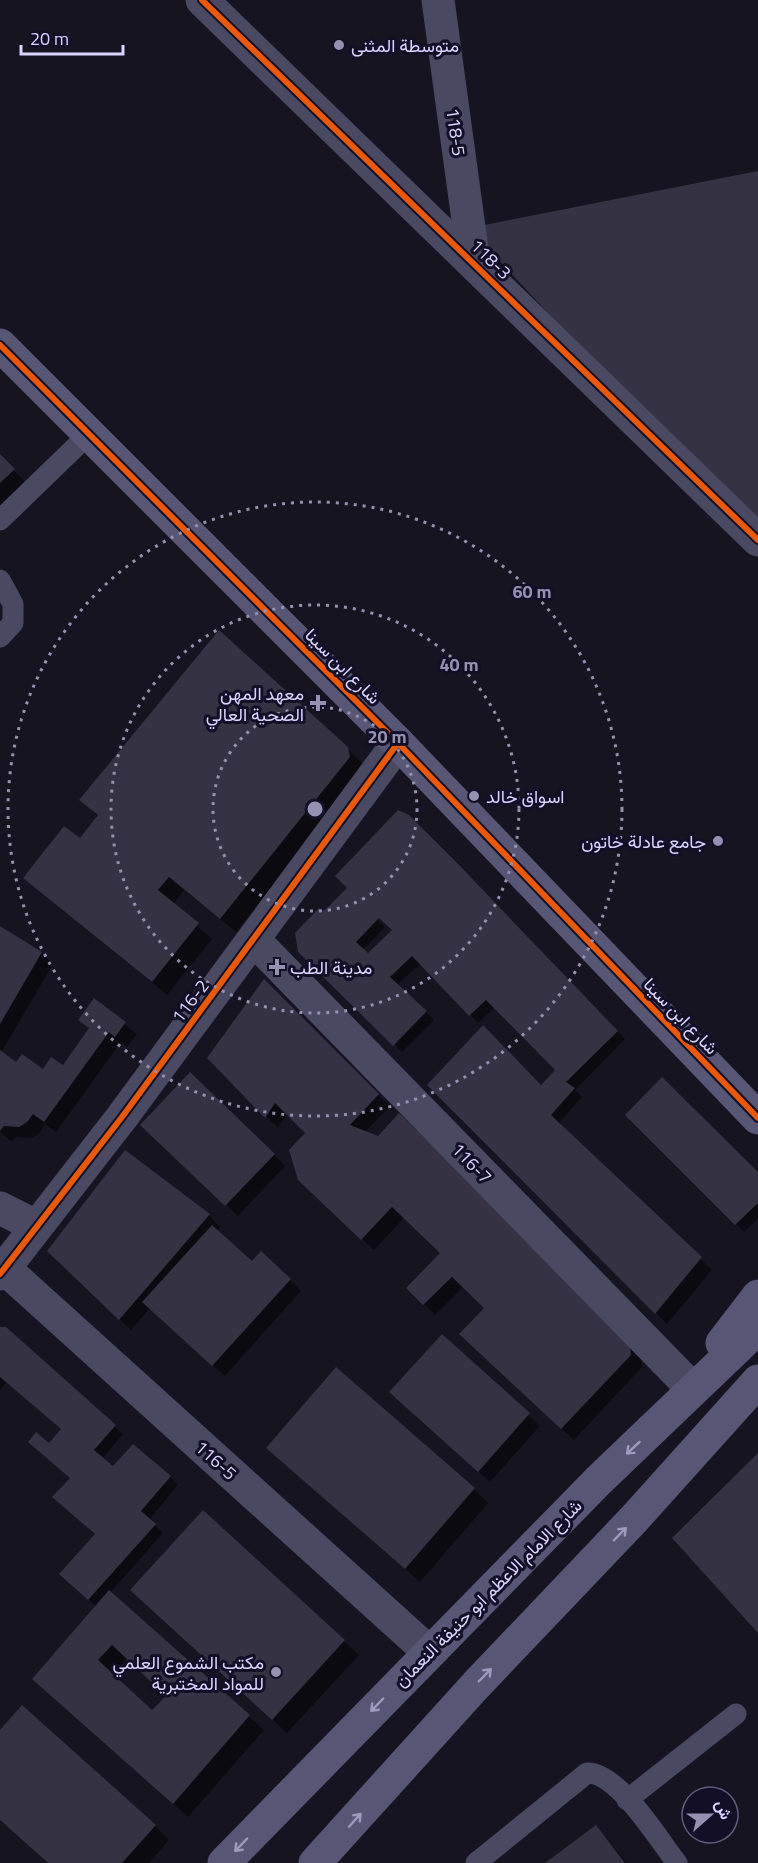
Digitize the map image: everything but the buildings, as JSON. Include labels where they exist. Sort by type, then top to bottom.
[{"type":"main road","name":"شارع ابن سينا","points":[[0,345],[398,743],[755,1110]]},
{"type":"main road","points":[[683,1397],[758,1296]]},
{"type":"main road","name":"شارع الامام الاعظم ابو حنيفة النعمان","points":[[224,1863],[599,1480],[683,1397],[758,1328]]},
{"type":"main road","points":[[324,1860],[476,1685],[634,1519],[758,1381]]},
{"type":"main road","points":[[702,1442],[758,1402]]},
{"type":"street","name":"118-3","points":[[202,0],[758,540]]},
{"type":"street","name":"118-5","points":[[438,0],[474,264]]},
{"type":"street","name":"116-2","points":[[2,1271],[122,1117],[398,743]]},
{"type":"street","name":"116-7","points":[[254,940],[683,1397]]},
{"type":"street","points":[[0,1208],[36,1226]]},
{"type":"street","name":"116-5","points":[[2,1271],[429,1652]]},
{"type":"lane","points":[[0,520],[90,433]]},
{"type":"lane","points":[[0,580],[13,604],[14,623],[0,637]]},
{"type":"lane","points":[[627,1800],[736,1714]]},
{"type":"lane","points":[[476,1863],[587,1773],[597,1773],[607,1778],[677,1863]]},
{"type":"cycle path","points":[[202,0],[758,540]]},
{"type":"cycle path","points":[[0,345],[398,743],[758,1118]]},
{"type":"cycle path","points":[[0,1274],[122,1117],[398,743]]},
{"type":"place","name":"متوسطة المثنى","points":[[339,45]]},
{"type":"place","name":"معهد المهن الصحية العالي","points":[[318,703]]},
{"type":"place","name":"اسواق خالد","points":[[474,796]]},
{"type":"place","name":"جامع عادلة خاتون","points":[[718,841]]},
{"type":"place","name":"مدينة الطب","points":[[277,967]]},
{"type":"place","name":"مكتب الشموع العلمي للمواد المختبرية","points":[[276,1672]]}]
